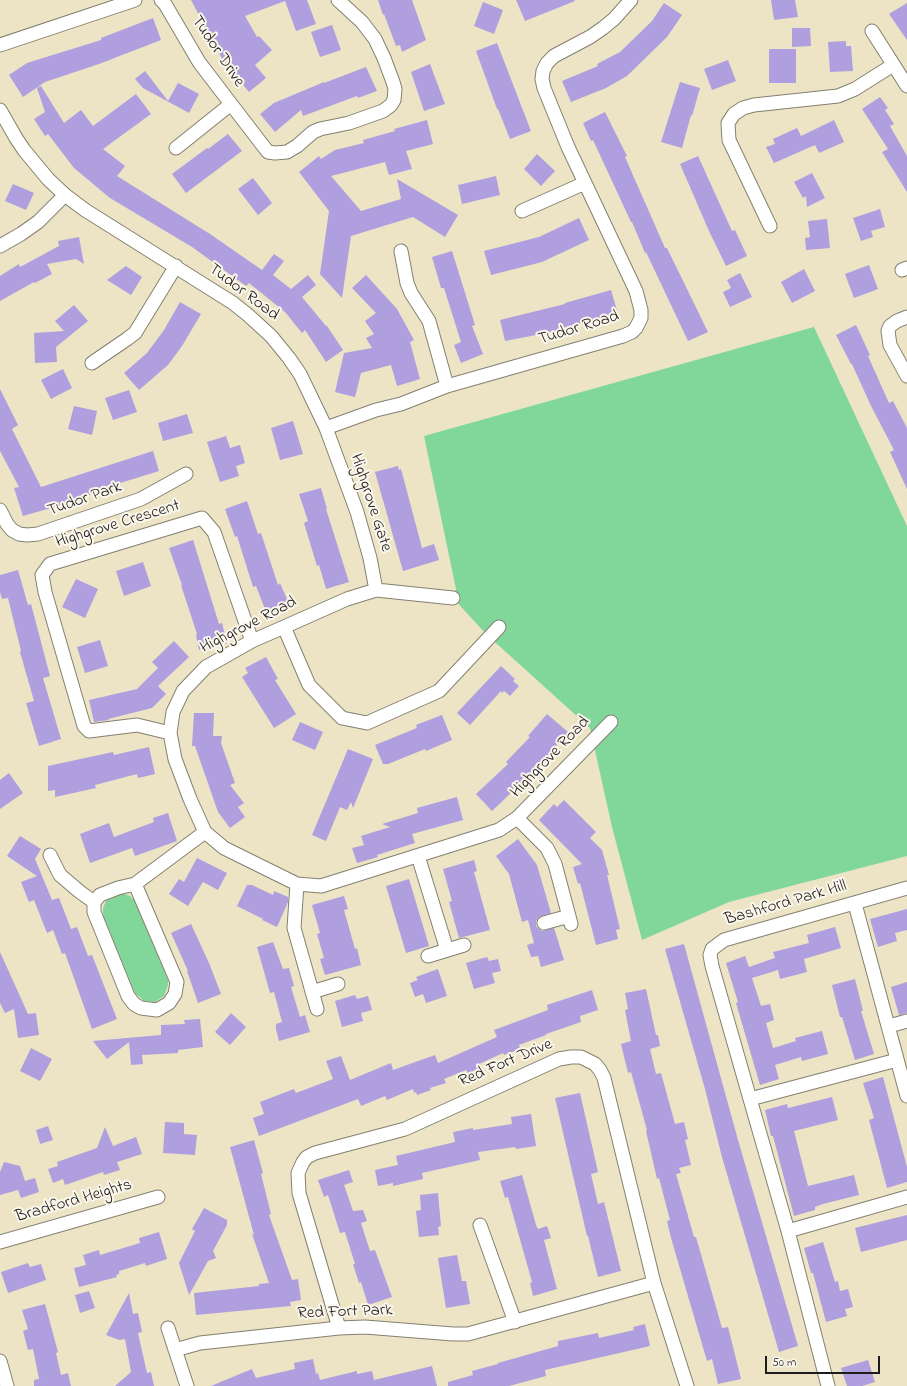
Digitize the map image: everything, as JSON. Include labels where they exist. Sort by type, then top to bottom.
[{"type":"street","points":[[0,44],[135,0]]},
{"type":"street","name":"Tudor Drive","points":[[161,0],[165,4],[200,62],[231,104],[268,152],[275,154],[287,152],[297,146],[313,132],[320,129],[361,119],[387,109],[394,100],[395,89],[384,58],[375,39],[367,28],[338,0]]},
{"type":"street","name":"Tudor Road","points":[[0,110],[24,150],[48,179],[65,195],[85,210],[234,303],[271,336],[290,358],[300,374],[326,428],[376,410],[401,404],[447,386],[602,343],[623,336],[632,332],[636,328],[641,310],[636,291],[568,147],[544,88],[542,78],[543,71],[547,63],[554,56],[590,37],[614,20],[631,0]]},
{"type":"street","points":[[872,31],[907,86]]},
{"type":"street","points":[[770,226],[729,140],[728,128],[730,119],[738,111],[749,105],[838,96],[854,89],[893,65]]},
{"type":"street","name":"Tudor Drive","points":[[176,148],[231,104]]},
{"type":"street","points":[[522,211],[585,183]]},
{"type":"street","points":[[0,246],[38,222],[65,195]]},
{"type":"street","points":[[401,252],[407,282],[411,293],[429,321],[447,386]]},
{"type":"street","points":[[92,363],[135,333],[176,266]]},
{"type":"street","points":[[907,317],[898,320],[890,326],[888,330],[888,337],[890,345],[907,376]]},
{"type":"street","name":"Highgrove Gate","points":[[326,428],[357,512],[370,558],[376,590]]},
{"type":"street","name":"Tudor Park","points":[[0,510],[7,524],[12,530],[19,534],[38,534],[141,499],[186,474]]},
{"type":"street","name":"Highgrove Crescent","points":[[170,733],[137,725],[89,731],[84,726],[45,592],[42,575],[50,564],[202,518],[214,532],[252,641]]},
{"type":"street","points":[[376,590],[453,598]]},
{"type":"street","name":"Highgrove Road","points":[[376,590],[347,599],[252,641],[206,667],[183,691],[173,712],[170,733],[177,765],[205,832],[224,848],[296,884],[321,886],[499,830],[517,818],[611,722]]},
{"type":"street","points":[[284,627],[309,684],[342,718],[367,723],[439,691],[499,627]]},
{"type":"street","name":"Highgrove Road","points":[[517,818],[547,848],[555,864],[570,920],[544,923]]},
{"type":"street","points":[[135,884],[177,982],[175,994],[169,1003],[157,1010],[141,1008],[134,1004],[128,996],[94,912],[94,902],[100,895],[118,888],[135,884],[205,832]]},
{"type":"street","points":[[50,856],[60,875],[94,902]]},
{"type":"street","points":[[418,856],[447,950]]},
{"type":"street","points":[[296,884],[294,928],[317,1008]]},
{"type":"street","name":"Bashford Park Hill","points":[[828,1386],[788,1231],[710,955],[712,949],[724,940],[907,888]]},
{"type":"street","points":[[855,904],[907,1096]]},
{"type":"street","points":[[428,956],[464,945]]},
{"type":"street","points":[[312,992],[338,984]]},
{"type":"street","points":[[889,1026],[907,1021]]},
{"type":"street","name":"Red Fort Drive","points":[[338,1328],[299,1193],[298,1173],[307,1157],[316,1153],[405,1129],[549,1063],[571,1057],[581,1057],[592,1062],[600,1070],[604,1078],[654,1283],[687,1386]]},
{"type":"street","points":[[750,1099],[897,1060]]},
{"type":"street","name":"Bradford Heights","points":[[0,1242],[158,1197]]},
{"type":"street","points":[[788,1231],[907,1197]]},
{"type":"street","points":[[480,1225],[515,1322]]},
{"type":"street","name":"Red Fort Park","points":[[175,1350],[200,1343],[338,1328],[380,1328],[463,1335],[654,1283]]},
{"type":"street","points":[[168,1328],[187,1386]]},
{"type":"street","points":[[0,1361],[7,1386]]},
{"type":"green space","points":[[814,327],[907,526],[907,856],[729,902],[642,940],[612,827],[590,728],[486,634],[453,598],[456,589],[424,436]]},
{"type":"green space","points":[[117,894],[130,896],[135,901],[168,980],[168,985],[164,996],[155,1002],[144,1001],[135,993],[105,922],[103,908],[106,901],[110,897]]},
{"type":"building","points":[[191,0],[307,0],[316,24],[296,31],[285,1],[245,16],[257,37],[259,36],[272,50],[255,65],[266,78],[249,92],[228,67],[227,68]]},
{"type":"building","points":[[378,0],[412,0],[426,40],[402,52],[400,45],[396,46]]},
{"type":"building","points":[[516,0],[574,0],[575,1],[525,21]]},
{"type":"building","points":[[771,0],[795,0],[798,17],[774,20]]},
{"type":"building","points":[[483,2],[503,10],[494,34],[474,26]]},
{"type":"building","points":[[664,3],[682,15],[667,37],[627,76],[606,88],[571,102],[562,81],[598,66],[597,64],[620,52],[652,21]]},
{"type":"building","points":[[907,3],[907,40],[889,14]]},
{"type":"building","points":[[153,18],[161,40],[99,64],[45,82],[23,97],[9,75],[27,63],[101,40],[101,38]]},
{"type":"building","points":[[332,25],[341,50],[320,57],[311,32]]},
{"type":"building","points":[[792,28],[810,28],[811,46],[792,47]]},
{"type":"building","points":[[846,41],[846,46],[851,46],[853,71],[830,72],[828,42]]},
{"type":"building","points":[[497,43],[531,131],[510,139],[497,109],[476,51]]},
{"type":"building","points":[[769,49],[796,49],[796,83],[769,83]]},
{"type":"building","points":[[728,60],[736,81],[712,90],[704,69]]},
{"type":"building","points":[[430,64],[445,104],[424,111],[411,72]]},
{"type":"building","points":[[366,67],[377,91],[358,98],[357,96],[303,116],[301,110],[275,132],[260,114],[274,103],[324,82]]},
{"type":"building","points":[[145,71],[168,101],[178,83],[199,94],[189,113],[143,88],[135,79]]},
{"type":"building","points":[[680,82],[700,88],[682,148],[661,142]]},
{"type":"building","points":[[41,86],[64,123],[81,110],[93,126],[136,94],[151,114],[103,149],[125,166],[117,176],[210,234],[262,270],[274,254],[284,261],[273,275],[291,289],[308,275],[316,285],[302,297],[327,326],[343,350],[326,362],[305,330],[302,333],[285,312],[249,283],[246,286],[192,247],[110,198],[74,168],[48,134],[45,136],[34,119],[45,112],[37,88]]},
{"type":"building","points":[[880,97],[888,108],[885,110],[894,124],[890,126],[907,156],[907,192],[882,152],[888,149],[862,109]]},
{"type":"building","points":[[605,112],[627,156],[625,157],[665,248],[667,248],[708,332],[688,341],[646,252],[645,253],[593,140],[591,141],[583,123]]},
{"type":"building","points":[[427,120],[433,144],[406,151],[412,169],[389,175],[385,162],[331,176],[361,211],[401,199],[397,179],[458,215],[445,237],[413,217],[351,236],[342,298],[320,274],[329,211],[299,172],[319,156],[321,159],[335,150],[364,143],[363,140],[395,131],[394,129]]},
{"type":"building","points":[[834,120],[844,142],[819,153],[815,145],[774,163],[766,147],[775,144],[773,139],[797,128],[801,136]]},
{"type":"building","points":[[228,134],[242,151],[186,193],[172,174]]},
{"type":"building","points":[[537,154],[555,171],[541,186],[524,169]]},
{"type":"building","points":[[698,156],[732,231],[735,230],[747,256],[726,266],[680,164]]},
{"type":"building","points":[[812,173],[825,198],[807,207],[806,196],[803,198],[794,182]]},
{"type":"building","points":[[496,176],[500,195],[462,204],[458,185]]},
{"type":"building","points":[[253,178],[272,203],[258,215],[238,189]]},
{"type":"building","points":[[13,184],[34,193],[26,210],[5,201]]},
{"type":"building","points":[[880,209],[885,227],[871,231],[873,237],[861,241],[853,218]]},
{"type":"building","points":[[579,218],[589,240],[542,262],[491,275],[484,251],[539,237]]},
{"type":"building","points":[[827,219],[830,248],[806,250],[805,238],[810,237],[808,221]]},
{"type":"building","points":[[79,237],[84,264],[76,259],[47,264],[52,274],[0,301],[0,276],[19,264],[20,267],[59,246],[58,241]]},
{"type":"building","points":[[452,251],[475,325],[472,326],[483,354],[461,363],[454,345],[461,342],[444,288],[441,288],[432,257]]},
{"type":"building","points":[[869,265],[878,289],[854,298],[845,274]]},
{"type":"building","points":[[126,266],[142,277],[131,295],[107,280]]},
{"type":"building","points":[[804,269],[815,291],[792,303],[781,282]]},
{"type":"building","points":[[740,273],[752,297],[730,307],[723,292],[731,288],[727,280]]},
{"type":"building","points":[[366,275],[397,309],[414,340],[410,342],[420,379],[397,386],[391,365],[361,373],[355,397],[335,392],[344,353],[372,348],[366,338],[374,334],[365,321],[376,313],[352,288]]},
{"type":"building","points":[[611,290],[618,314],[562,328],[562,330],[505,341],[500,320],[565,304]]},
{"type":"building","points":[[180,302],[201,314],[182,346],[168,365],[139,390],[124,373],[147,353],[164,330]]},
{"type":"building","points":[[74,305],[88,321],[56,347],[57,362],[35,363],[34,333],[64,331],[55,321]]},
{"type":"building","points":[[856,325],[870,355],[868,356],[889,403],[893,401],[907,428],[907,489],[890,452],[894,450],[871,406],[852,364],[836,335]]},
{"type":"building","points":[[63,369],[72,388],[51,399],[41,380]]},
{"type":"building","points":[[0,389],[18,425],[12,429],[41,487],[153,451],[159,471],[117,484],[118,486],[82,497],[82,499],[23,516],[14,488],[19,487],[0,451]]},
{"type":"building","points":[[129,390],[137,412],[113,420],[105,398]]},
{"type":"building","points":[[74,406],[97,411],[92,435],[68,429]]},
{"type":"building","points":[[187,414],[193,433],[163,441],[158,423]]},
{"type":"building","points":[[293,421],[303,454],[280,460],[271,428]]},
{"type":"building","points":[[226,436],[230,448],[240,445],[245,463],[236,466],[239,476],[220,482],[207,442]]},
{"type":"building","points":[[398,466],[399,470],[401,469],[422,548],[434,544],[439,560],[403,571],[375,472]]},
{"type":"building","points":[[321,488],[326,509],[349,582],[326,589],[319,565],[317,566],[304,523],[308,521],[299,494]]},
{"type":"building","points":[[247,501],[258,534],[261,533],[278,585],[280,583],[289,604],[267,614],[256,586],[253,587],[237,536],[235,537],[225,509]]},
{"type":"building","points":[[193,540],[219,624],[222,623],[227,643],[199,650],[197,634],[169,548]]},
{"type":"building","points":[[143,562],[151,586],[124,596],[116,571]]},
{"type":"building","points":[[18,570],[28,605],[31,604],[50,676],[43,678],[61,739],[39,746],[26,703],[34,701],[20,652],[8,598],[2,599],[0,592],[0,575]]},
{"type":"building","points":[[76,579],[98,589],[85,618],[62,607]]},
{"type":"building","points":[[100,640],[108,666],[85,673],[77,647]]},
{"type":"building","points":[[174,641],[189,657],[158,686],[166,694],[152,708],[108,719],[109,720],[94,722],[89,700],[137,689],[158,668],[152,662]]},
{"type":"building","points":[[266,657],[278,679],[275,680],[296,714],[274,728],[242,677],[248,673],[245,668]]},
{"type":"building","points":[[501,666],[515,679],[513,681],[519,686],[510,696],[504,691],[502,693],[501,691],[470,725],[457,713]]},
{"type":"building","points":[[194,713],[214,713],[213,736],[222,736],[221,743],[235,783],[230,785],[244,803],[238,807],[245,817],[230,828],[218,812],[195,746],[192,746]]},
{"type":"building","points":[[547,714],[568,732],[549,754],[492,811],[476,794],[508,764],[506,762],[530,737],[528,736]]},
{"type":"building","points":[[442,715],[452,740],[426,751],[425,749],[388,764],[383,764],[375,745],[417,728],[416,725]]},
{"type":"building","points":[[300,722],[323,732],[315,750],[292,740]]},
{"type":"building","points":[[149,747],[155,774],[138,778],[137,774],[95,785],[96,788],[55,797],[55,790],[48,791],[48,766],[113,752],[114,755]]},
{"type":"building","points":[[348,749],[373,759],[353,808],[351,802],[347,810],[340,807],[326,841],[312,835]]},
{"type":"building","points":[[9,773],[23,793],[0,809],[0,780]]},
{"type":"building","points":[[457,797],[463,820],[412,834],[415,843],[357,863],[352,848],[364,845],[361,836],[390,827],[382,824],[418,813],[417,808]]},
{"type":"building","points":[[564,800],[596,832],[590,838],[602,850],[609,875],[607,875],[620,929],[616,930],[618,939],[596,945],[580,883],[578,884],[573,867],[582,864],[539,820],[554,804],[557,807]]},
{"type":"building","points":[[168,813],[177,841],[135,856],[132,848],[90,863],[80,834],[109,823],[114,837],[154,822],[153,818]]},
{"type":"building","points":[[20,836],[41,849],[35,859],[52,900],[59,898],[71,929],[77,927],[88,956],[92,955],[117,1019],[92,1029],[65,953],[62,954],[53,930],[47,933],[34,900],[29,902],[21,882],[37,876],[7,856]]},
{"type":"building","points":[[518,839],[537,865],[551,913],[539,917],[536,921],[536,926],[542,931],[554,928],[564,960],[541,967],[538,956],[531,957],[527,945],[534,943],[528,920],[522,922],[509,874],[496,856]]},
{"type":"building","points":[[197,858],[227,873],[218,890],[203,882],[188,906],[169,894],[179,879],[184,882]]},
{"type":"building","points":[[474,860],[477,871],[474,872],[490,930],[459,938],[449,902],[452,901],[443,869]]},
{"type":"building","points":[[409,879],[429,946],[406,953],[386,886]]},
{"type":"building","points":[[247,885],[252,885],[273,895],[274,891],[288,897],[288,902],[277,927],[237,906]]},
{"type":"building","points":[[344,896],[348,909],[344,910],[361,965],[325,975],[320,959],[324,958],[317,934],[320,933],[312,905]]},
{"type":"building","points":[[907,909],[907,930],[895,933],[897,941],[878,947],[870,919]]},
{"type":"building","points":[[191,924],[221,994],[198,1003],[188,971],[171,933]]},
{"type":"building","points":[[835,927],[841,948],[804,959],[807,972],[780,979],[778,970],[752,978],[761,1006],[770,1004],[774,1020],[766,1023],[773,1048],[796,1041],[795,1038],[822,1031],[828,1054],[802,1061],[801,1057],[775,1065],[779,1079],[760,1085],[726,963],[745,956],[749,967],[775,958],[773,952],[809,943],[807,935]]},
{"type":"building","points":[[273,942],[283,969],[289,968],[294,986],[291,987],[300,1017],[305,1015],[310,1032],[279,1041],[276,1024],[282,1022],[274,992],[270,993],[257,947]]},
{"type":"building","points":[[684,944],[738,1140],[798,1346],[779,1352],[722,1157],[705,1089],[665,949]]},
{"type":"building","points":[[0,952],[28,1014],[36,1013],[39,1035],[18,1038],[14,1009],[5,1013],[0,1003]]},
{"type":"building","points":[[487,957],[489,961],[498,959],[501,971],[492,973],[495,983],[474,989],[466,963]]},
{"type":"building","points":[[438,969],[447,996],[426,1003],[423,994],[415,997],[410,983],[418,980],[416,977]]},
{"type":"building","points":[[855,979],[863,1011],[861,1011],[874,1054],[855,1060],[842,1017],[840,1017],[832,985]]},
{"type":"building","points":[[907,982],[907,1013],[899,1015],[891,987]]},
{"type":"building","points":[[646,989],[656,1035],[658,1035],[660,1046],[650,1049],[656,1074],[661,1073],[675,1124],[684,1122],[688,1139],[685,1140],[691,1165],[679,1168],[681,1173],[676,1174],[722,1328],[728,1327],[741,1379],[718,1384],[712,1359],[707,1361],[671,1238],[667,1221],[670,1220],[659,1178],[657,1179],[647,1130],[631,1072],[628,1073],[621,1044],[631,1041],[625,1010],[628,1009],[625,993]]},
{"type":"building","points":[[592,990],[598,1010],[580,1016],[581,1022],[519,1045],[520,1049],[504,1055],[503,1053],[479,1064],[481,1068],[468,1073],[466,1070],[444,1079],[446,1083],[430,1088],[431,1090],[417,1095],[416,1092],[414,1093],[413,1089],[387,1100],[385,1096],[361,1106],[358,1099],[259,1136],[253,1118],[264,1114],[260,1102],[294,1089],[296,1093],[333,1079],[326,1061],[341,1056],[350,1080],[391,1063],[393,1070],[435,1055],[438,1063],[497,1037],[494,1030],[548,1010],[547,1005]]},
{"type":"building","points":[[355,995],[357,999],[368,996],[372,1010],[361,1013],[363,1021],[342,1027],[335,1001]]},
{"type":"building","points":[[231,1013],[246,1027],[230,1045],[215,1032]]},
{"type":"building","points":[[200,1019],[203,1047],[178,1050],[178,1053],[142,1055],[143,1064],[131,1065],[129,1042],[107,1059],[93,1041],[161,1035],[161,1025],[185,1024],[184,1020]]},
{"type":"building","points":[[31,1048],[52,1059],[40,1081],[20,1071]]},
{"type":"building","points":[[883,1077],[907,1167],[907,1182],[887,1188],[869,1120],[874,1118],[863,1083]]},
{"type":"building","points":[[580,1093],[598,1172],[591,1174],[598,1204],[604,1202],[621,1271],[598,1277],[555,1098]]},
{"type":"building","points":[[832,1097],[838,1120],[794,1131],[808,1186],[854,1175],[859,1195],[823,1204],[815,1207],[815,1210],[794,1216],[765,1110],[787,1104],[788,1108]]},
{"type":"building","points":[[531,1114],[536,1146],[478,1152],[480,1160],[422,1173],[423,1179],[393,1186],[393,1183],[378,1186],[375,1170],[398,1165],[396,1156],[455,1142],[453,1132],[473,1128],[473,1130],[512,1124],[511,1117]]},
{"type":"building","points":[[165,1122],[184,1123],[184,1134],[197,1135],[195,1155],[163,1153]]},
{"type":"building","points":[[48,1126],[53,1140],[40,1144],[36,1130]]},
{"type":"building","points":[[105,1127],[113,1146],[136,1137],[142,1154],[117,1162],[120,1170],[104,1175],[103,1172],[65,1185],[63,1179],[53,1183],[48,1169],[58,1166],[57,1162],[97,1148]]},
{"type":"building","points":[[254,1140],[263,1173],[261,1174],[271,1214],[269,1215],[292,1280],[298,1279],[301,1300],[290,1302],[291,1306],[196,1315],[194,1293],[259,1286],[259,1284],[269,1283],[252,1234],[254,1235],[230,1147]]},
{"type":"building","points":[[4,1162],[20,1166],[25,1181],[35,1178],[39,1192],[21,1198],[18,1190],[0,1195],[0,1172]]},
{"type":"building","points":[[349,1170],[353,1182],[344,1185],[353,1211],[363,1210],[367,1221],[361,1223],[370,1251],[375,1250],[392,1297],[368,1305],[361,1282],[359,1283],[353,1264],[355,1264],[345,1232],[340,1233],[328,1195],[324,1197],[318,1180]]},
{"type":"building","points":[[522,1175],[536,1225],[538,1229],[547,1226],[551,1238],[544,1240],[557,1289],[533,1296],[530,1283],[532,1282],[508,1197],[505,1198],[500,1181]]},
{"type":"building","points":[[438,1193],[441,1226],[438,1227],[439,1235],[419,1237],[416,1211],[421,1210],[420,1195]]},
{"type":"building","points":[[204,1208],[227,1220],[227,1225],[213,1251],[216,1258],[208,1261],[189,1295],[179,1263],[195,1231],[192,1229]]},
{"type":"building","points":[[907,1215],[907,1240],[861,1252],[855,1228]]},
{"type":"building","points":[[159,1232],[167,1259],[146,1266],[145,1263],[119,1271],[119,1274],[116,1275],[117,1277],[79,1287],[74,1268],[86,1265],[83,1255],[99,1250],[100,1255],[140,1243],[139,1238]]},
{"type":"building","points":[[823,1242],[835,1282],[838,1281],[840,1291],[848,1289],[853,1307],[845,1309],[847,1316],[826,1322],[813,1273],[811,1273],[804,1248]]},
{"type":"building","points":[[457,1255],[462,1281],[466,1281],[470,1304],[446,1308],[438,1258]]},
{"type":"building","points":[[28,1263],[30,1267],[41,1264],[46,1280],[8,1293],[1,1272]]},
{"type":"building","points":[[89,1291],[95,1308],[80,1313],[75,1295]]},
{"type":"building","points":[[129,1293],[133,1314],[138,1313],[142,1332],[138,1333],[147,1373],[151,1372],[154,1386],[115,1386],[131,1372],[125,1339],[119,1340],[106,1335]]},
{"type":"building","points":[[45,1304],[58,1352],[56,1353],[61,1375],[68,1373],[71,1386],[34,1386],[34,1380],[39,1379],[33,1349],[28,1350],[23,1331],[28,1329],[22,1310]]},
{"type":"building","points":[[645,1324],[650,1346],[545,1370],[546,1376],[509,1386],[448,1386],[448,1382],[473,1375],[472,1371],[558,1346],[558,1341],[598,1333],[599,1338],[634,1330],[633,1327]]},
{"type":"building","points":[[313,1359],[316,1374],[318,1373],[320,1380],[357,1371],[357,1374],[372,1371],[374,1380],[432,1366],[437,1386],[211,1386],[252,1369],[256,1378],[295,1369],[294,1363]]},
{"type":"building","points":[[868,1360],[875,1382],[862,1386],[847,1386],[841,1368]]}]
